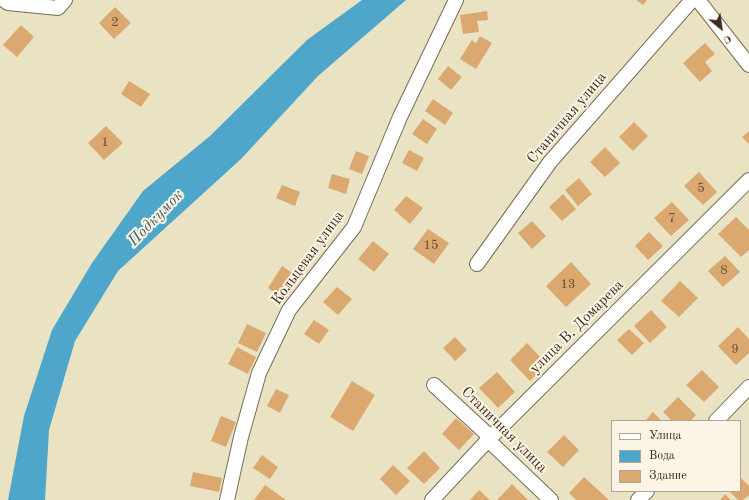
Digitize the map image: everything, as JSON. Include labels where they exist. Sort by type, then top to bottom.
[{"type":"street","points":[[4,0],[8,3],[62,4]]},
{"type":"street","name":"Кольцевая улица","points":[[227,500],[241,437],[259,374],[289,310],[354,227],[400,117],[456,0]]},
{"type":"street","name":"Станичная улица","points":[[477,264],[550,162],[692,0]]},
{"type":"street","points":[[698,0],[749,65]]},
{"type":"street","name":"улица В. Домарева","points":[[432,500],[488,440],[749,180]]},
{"type":"street","name":"Станичная улица","points":[[434,385],[486,432],[488,440],[551,500]]},
{"type":"street","points":[[717,420],[749,387]]},
{"type":"street","points":[[638,500],[646,492]]},
{"type":"water","name":"Подкумок","points":[[362,0],[406,0],[318,76],[241,159],[118,271],[75,341],[49,430],[45,500],[8,500],[24,416],[52,330],[92,263],[143,191],[210,136],[307,40]]},
{"type":"building","points":[[636,0],[647,0],[643,5]]},
{"type":"building","points":[[115,7],[131,23],[114,39],[99,23]]},
{"type":"building","points":[[487,11],[488,20],[477,21],[479,32],[463,34],[460,15]]},
{"type":"building","points":[[21,25],[34,37],[17,57],[3,45]]},
{"type":"building","points":[[480,36],[492,43],[476,69],[460,59],[472,40],[476,43]]},
{"type":"building","points":[[705,43],[715,54],[705,62],[712,71],[700,82],[683,63]]},
{"type":"building","points":[[448,66],[462,77],[451,90],[438,79]]},
{"type":"building","points":[[129,81],[150,94],[141,107],[121,94]]},
{"type":"building","points":[[433,99],[453,113],[445,125],[425,111]]},
{"type":"building","points":[[423,119],[437,129],[427,144],[412,134]]},
{"type":"building","points":[[634,122],[648,136],[633,151],[619,137]]},
{"type":"building","points":[[106,126],[123,143],[104,160],[88,143]]},
{"type":"building","points":[[749,131],[749,144],[742,137]]},
{"type":"building","points":[[605,147],[620,163],[605,177],[590,162]]},
{"type":"building","points":[[409,150],[424,158],[417,171],[402,163]]},
{"type":"building","points":[[356,151],[369,156],[362,174],[349,169]]},
{"type":"building","points":[[699,172],[717,192],[703,205],[684,186]]},
{"type":"building","points":[[332,174],[350,179],[346,194],[328,188]]},
{"type":"building","points":[[579,178],[592,194],[578,206],[565,190]]},
{"type":"building","points":[[282,185],[300,192],[295,206],[276,198]]},
{"type":"building","points":[[563,194],[576,209],[562,221],[549,207]]},
{"type":"building","points":[[406,196],[423,208],[410,224],[394,210]]},
{"type":"building","points":[[672,202],[689,220],[671,236],[654,218]]},
{"type":"building","points":[[736,217],[749,230],[749,250],[741,257],[718,234]]},
{"type":"building","points":[[532,221],[546,236],[532,249],[518,233]]},
{"type":"building","points":[[428,229],[449,243],[434,264],[413,249]]},
{"type":"building","points":[[649,232],[663,246],[648,260],[635,246]]},
{"type":"building","points":[[373,241],[389,254],[374,272],[358,259]]},
{"type":"building","points":[[725,256],[740,272],[723,287],[708,271]]},
{"type":"building","points":[[571,262],[591,284],[566,307],[546,286]]},
{"type":"building","points":[[282,266],[300,278],[285,300],[268,288]]},
{"type":"building","points":[[680,281],[698,298],[679,317],[661,301]]},
{"type":"building","points":[[337,287],[352,299],[338,315],[323,302]]},
{"type":"building","points":[[651,310],[667,327],[650,343],[634,326]]},
{"type":"building","points":[[314,320],[329,330],[319,344],[304,334]]},
{"type":"building","points":[[247,324],[266,333],[257,352],[238,343]]},
{"type":"building","points":[[738,327],[749,339],[749,353],[736,365],[718,346]]},
{"type":"building","points":[[629,329],[644,343],[632,355],[617,340]]},
{"type":"building","points":[[455,337],[467,350],[455,361],[443,348]]},
{"type":"building","points":[[527,343],[540,357],[531,366],[538,373],[530,381],[510,360]]},
{"type":"building","points":[[237,347],[256,357],[248,374],[228,364]]},
{"type":"building","points":[[702,370],[719,387],[704,402],[686,385]]},
{"type":"building","points":[[497,372],[515,392],[498,408],[479,388]]},
{"type":"building","points":[[352,381],[375,395],[353,431],[330,417]]},
{"type":"building","points":[[276,389],[289,395],[280,413],[267,406]]},
{"type":"building","points":[[678,397],[696,415],[691,420],[671,420],[663,412]]},
{"type":"building","points":[[653,412],[661,420],[646,420]]},
{"type":"building","points":[[221,416],[236,422],[226,447],[211,441]]},
{"type":"building","points":[[456,418],[474,434],[459,450],[442,434]]},
{"type":"building","points":[[564,435],[579,450],[563,467],[547,452]]},
{"type":"building","points":[[424,451],[440,468],[424,484],[407,468]]},
{"type":"building","points":[[262,455],[278,467],[270,479],[253,468]]},
{"type":"building","points":[[393,465],[410,481],[396,495],[380,479]]},
{"type":"building","points":[[193,472],[222,478],[219,492],[190,486]]},
{"type":"building","points":[[584,477],[609,500],[576,500],[569,493]]},
{"type":"building","points":[[741,478],[749,486],[749,495],[743,500],[738,500],[730,492],[741,492]]},
{"type":"building","points":[[512,484],[528,500],[497,500]]},
{"type":"building","points":[[265,485],[286,500],[254,500]]},
{"type":"building","points":[[479,490],[490,500],[470,500]]},
{"type":"building","points":[[725,494],[731,500],[720,500]]}]
